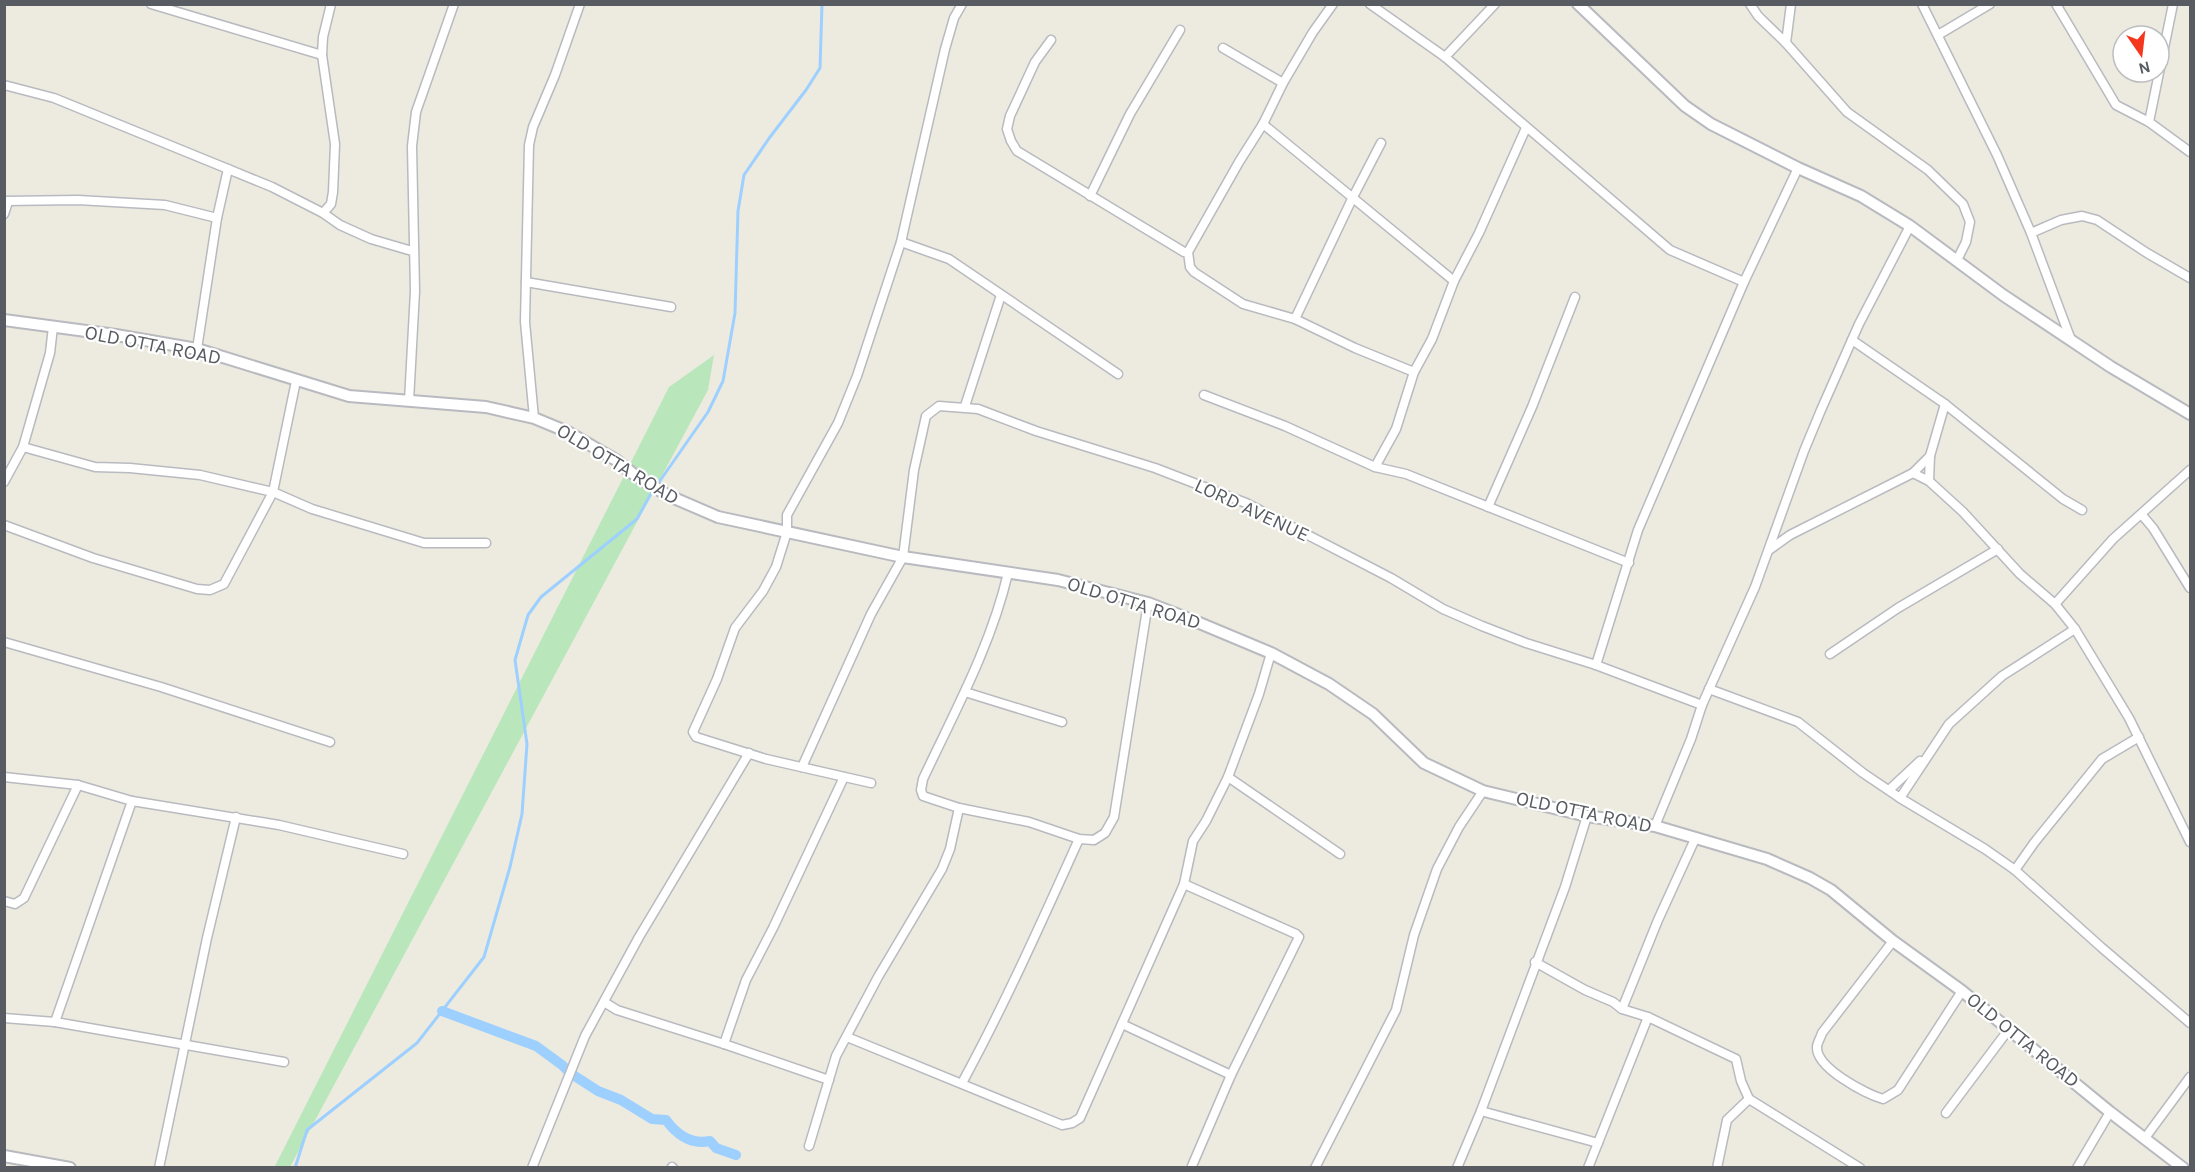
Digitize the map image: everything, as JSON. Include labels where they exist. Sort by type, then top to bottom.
[{"type":"street","points":[[151,4],[322,55]]},
{"type":"street","points":[[322,213],[331,204],[335,144],[322,55],[323,36],[331,4]]},
{"type":"street","points":[[409,401],[415,291],[412,251],[412,146],[416,112],[454,4]]},
{"type":"street","points":[[534,418],[525,322],[530,137],[580,4]]},
{"type":"street","points":[[871,783],[749,753],[696,737],[693,732],[717,679],[735,628],[763,591],[776,567],[787,532],[787,515],[838,423],[857,376],[901,242],[945,49],[954,18],[962,4]]},
{"type":"street","points":[[1333,4],[1313,32],[1283,83],[1263,124],[1188,252],[1190,267],[1194,272],[1243,303],[1295,319],[1355,348],[1414,372]]},
{"type":"street","points":[[1370,4],[1445,57],[1526,129],[1565,159],[1670,250],[1744,282]]},
{"type":"street","points":[[1445,57],[1495,4]]},
{"type":"street","points":[[1578,4],[1685,106],[1711,124],[1798,168],[1861,196],[1910,226],[2003,295],[2071,341],[2190,414]]},
{"type":"street","points":[[1750,4],[1758,16],[1786,43],[1848,112],[1928,170],[1963,204],[1970,222],[1966,242],[1957,260]]},
{"type":"street","points":[[1786,43],[1791,4]]},
{"type":"street","points":[[1922,4],[1997,155],[2031,233],[2071,341]]},
{"type":"street","points":[[1938,34],[1990,4]]},
{"type":"street","points":[[2055,4],[2116,105],[2149,122],[2190,152]]},
{"type":"street","points":[[2149,122],[2173,4]]},
{"type":"street","points":[[1090,196],[1130,114],[1180,30]]},
{"type":"street","points":[[1051,40],[1035,62],[1010,116],[1007,129],[1017,150],[1090,196],[1184,252],[1188,252]]},
{"type":"street","points":[[1223,48],[1283,83]]},
{"type":"street","points":[[4,85],[54,98],[272,187],[340,225],[371,239],[412,251]]},
{"type":"street","points":[[1263,124],[1454,282]]},
{"type":"street","points":[[1375,467],[1396,429],[1414,372],[1432,339],[1454,282],[1526,129]]},
{"type":"street","points":[[1295,319],[1381,143]]},
{"type":"street","points":[[1596,665],[1638,530],[1744,282],[1798,168]]},
{"type":"street","points":[[197,349],[217,218],[228,169]]},
{"type":"street","points":[[4,214],[6,201],[78,200],[165,205],[217,218]]},
{"type":"street","points":[[2031,233],[2061,220],[2082,216],[2097,220],[2190,278]]},
{"type":"street","points":[[1655,826],[1691,739],[1702,705],[1755,587],[1804,451],[1852,340],[1910,226]]},
{"type":"street","points":[[901,242],[950,259],[1118,374]]},
{"type":"street","points":[[526,282],[671,307]]},
{"type":"street","points":[[965,406],[1001,295]]},
{"type":"street","points":[[1488,507],[1532,407],[1575,297]]},
{"type":"street","name":"OLD OTTA ROAD","points":[[4,320],[197,349],[349,396],[486,407],[534,418],[568,432],[681,502],[718,517],[903,557],[1058,580],[1148,603],[1271,652],[1329,684],[1373,714],[1424,762],[1483,790],[1587,816],[1655,826],[1767,859],[1810,878],[1831,890],[1893,941],[1962,991],[2180,1166]]},
{"type":"street","points":[[4,482],[23,447],[50,353],[53,327]]},
{"type":"street","points":[[1852,340],[1945,404],[2044,484],[2082,510]]},
{"type":"street","points":[[4,525],[93,558],[197,589],[210,590],[224,584],[273,492],[296,381]]},
{"type":"street","points":[[1204,395],[1285,426],[1375,467],[1406,474],[1629,563]]},
{"type":"street","points":[[1929,480],[1930,456],[1945,404]]},
{"type":"street","name":"LORD AVENUE","points":[[903,557],[914,470],[926,416],[939,406],[965,406],[996,414],[1036,431],[1155,468],[1246,503],[1391,578],[1443,609],[1526,643],[1596,665],[1702,705]]},
{"type":"street","points":[[23,447],[95,467],[200,475],[273,492],[312,509],[424,543],[486,543]]},
{"type":"street","points":[[1768,550],[1790,535],[1913,473],[1930,456]]},
{"type":"street","points":[[2055,604],[2113,539],[2190,470]]},
{"type":"street","points":[[1913,473],[1929,480],[1963,512],[2019,574],[2055,604],[2075,629],[2102,670],[2139,737],[2190,842]]},
{"type":"street","points":[[2142,515],[2153,528],[2190,588]]},
{"type":"street","points":[[1830,654],[1898,608],[1998,549]]},
{"type":"street","points":[[802,767],[871,614],[903,557]]},
{"type":"street","points":[[1008,573],[998,613],[923,780],[921,790],[923,796],[959,808],[1029,822],[1079,839],[1094,840],[1105,833],[1114,817],[1148,603]]},
{"type":"street","points":[[1900,798],[1948,724],[2002,676],[2075,629]]},
{"type":"street","points":[[4,642],[161,687],[330,742]]},
{"type":"street","points":[[847,1037],[1062,1125],[1080,1118],[1184,884],[1193,841],[1206,821],[1228,777],[1259,694],[1271,652]]},
{"type":"street","points":[[1709,689],[1798,722],[1863,773],[1985,849],[2014,870],[2190,1023]]},
{"type":"street","points":[[964,692],[1062,722]]},
{"type":"street","points":[[2014,870],[2102,759],[2139,737]]},
{"type":"street","points":[[1889,789],[1929,752]]},
{"type":"street","points":[[532,1167],[585,1036],[700,832],[749,753]]},
{"type":"street","points":[[4,777],[78,785],[132,801],[279,825],[403,854]]},
{"type":"street","points":[[724,1044],[746,980],[792,890],[844,777]]},
{"type":"street","points":[[1228,777],[1340,854]]},
{"type":"street","points":[[4,901],[15,904],[24,898],[78,785]]},
{"type":"street","points":[[1315,1167],[1396,1010],[1414,935],[1437,870],[1459,827],[1483,790]]},
{"type":"street","points":[[55,1022],[132,801]]},
{"type":"street","points":[[809,1146],[836,1056],[878,977],[942,869],[950,849],[959,808]]},
{"type":"street","points":[[1457,1167],[1481,1111],[1565,887],[1587,816]]},
{"type":"street","points":[[159,1167],[236,817]]},
{"type":"street","points":[[1622,1009],[1658,920],[1695,838]]},
{"type":"street","points":[[962,1083],[1026,957],[1079,839]]},
{"type":"street","points":[[1184,884],[1299,937],[1231,1076],[1192,1166]]},
{"type":"street","points":[[1893,941],[1822,1033],[1817,1047],[1829,1070],[1873,1096],[1883,1099],[1898,1090],[1962,991]]},
{"type":"street","points":[[1535,962],[1613,1002],[1622,1009],[1648,1017],[1736,1059],[1741,1081],[1749,1099],[1860,1167]]},
{"type":"street","points":[[604,1002],[625,1013],[829,1080]]},
{"type":"street","points":[[1588,1167],[1648,1017]]},
{"type":"street","points":[[4,1018],[55,1022],[284,1062]]},
{"type":"street","points":[[1122,1024],[1231,1076]]},
{"type":"street","points":[[1946,1113],[2008,1029]]},
{"type":"street","points":[[2145,1138],[2190,1077]]},
{"type":"street","points":[[1717,1167],[1727,1120],[1749,1099]]},
{"type":"street","points":[[1481,1111],[1598,1143]]},
{"type":"street","points":[[2077,1167],[2110,1112]]},
{"type":"street","points":[[4,1156],[70,1167]]},
{"type":"green space","points":[[714,355],[708,390],[290,1167],[274,1168],[669,387]]},
{"type":"waterway","points":[[657,485],[708,412],[723,381],[735,313],[738,211],[744,175],[820,68],[822,4]]},
{"type":"waterway","points":[[295,1168],[307,1130],[417,1043],[484,957],[510,867],[522,814],[527,744],[515,660],[528,615],[541,597],[637,519],[653,490]]},
{"type":"waterway","points":[[442,1011],[536,1046],[570,1073],[598,1091],[621,1100],[652,1119],[666,1120],[685,1138],[697,1142],[710,1141],[716,1148],[736,1155]]}]
